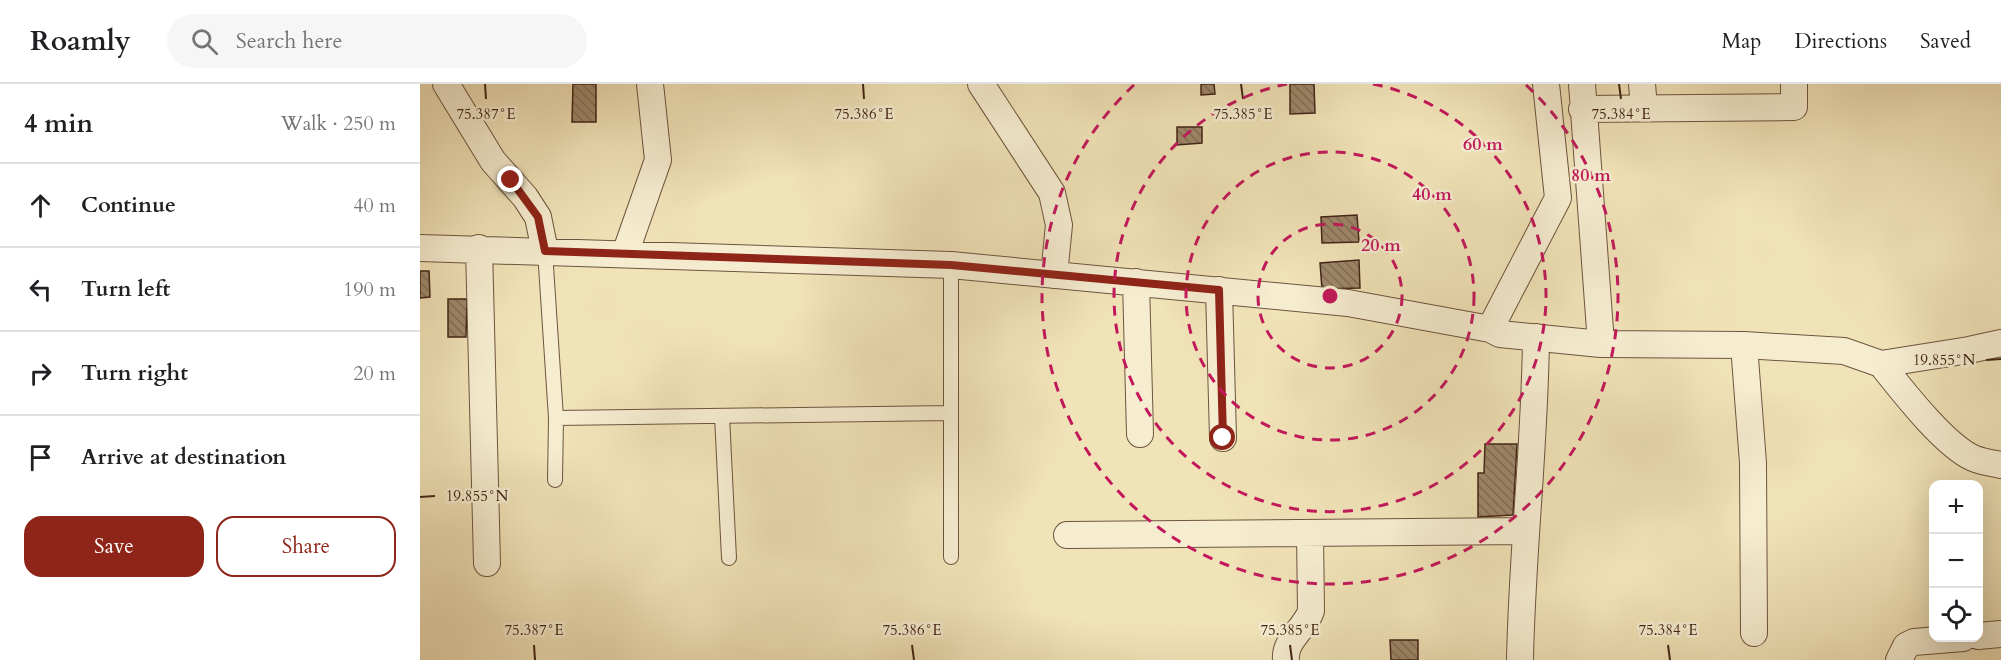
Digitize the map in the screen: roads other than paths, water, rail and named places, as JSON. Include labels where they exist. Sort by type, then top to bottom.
[{"type":"street","points":[[446,84],[493,161],[525,197],[538,217],[545,251]]},
{"type":"street","points":[[625,254],[658,160],[650,84]]},
{"type":"street","points":[[981,84],[1052,193],[1059,225],[1054,275]]},
{"type":"street","points":[[1490,329],[1557,198],[1546,84]]},
{"type":"street","points":[[1601,344],[1582,97],[1714,96],[1794,106],[1794,84]]},
{"type":"street","points":[[420,248],[479,248],[951,265],[1348,303],[1490,329],[1500,334],[1601,344],[1744,345],[1844,351],[1881,364],[2001,343]]},
{"type":"street","points":[[479,248],[487,563]]},
{"type":"street","points":[[1136,282],[1140,434]]},
{"type":"street","points":[[1219,290],[1223,438]]},
{"type":"street","points":[[1520,660],[1521,595],[1535,413],[1536,337]]},
{"type":"street","points":[[1744,345],[1754,463],[1754,633]]},
{"type":"street","points":[[1881,364],[1904,393],[1948,440],[1973,458],[2001,465]]},
{"type":"street","points":[[1068,535],[1526,531]]},
{"type":"street","points":[[1286,660],[1285,652],[1311,611],[1310,533]]},
{"type":"street","points":[[1983,636],[2001,634]]},
{"type":"street","points":[[1899,660],[1906,646],[1914,642],[1929,641]]},
{"type":"lane","points":[[545,251],[556,418],[555,480]]},
{"type":"lane","points":[[951,265],[951,557]]},
{"type":"lane","points":[[556,418],[951,413]]},
{"type":"lane","points":[[722,416],[729,558]]}]
